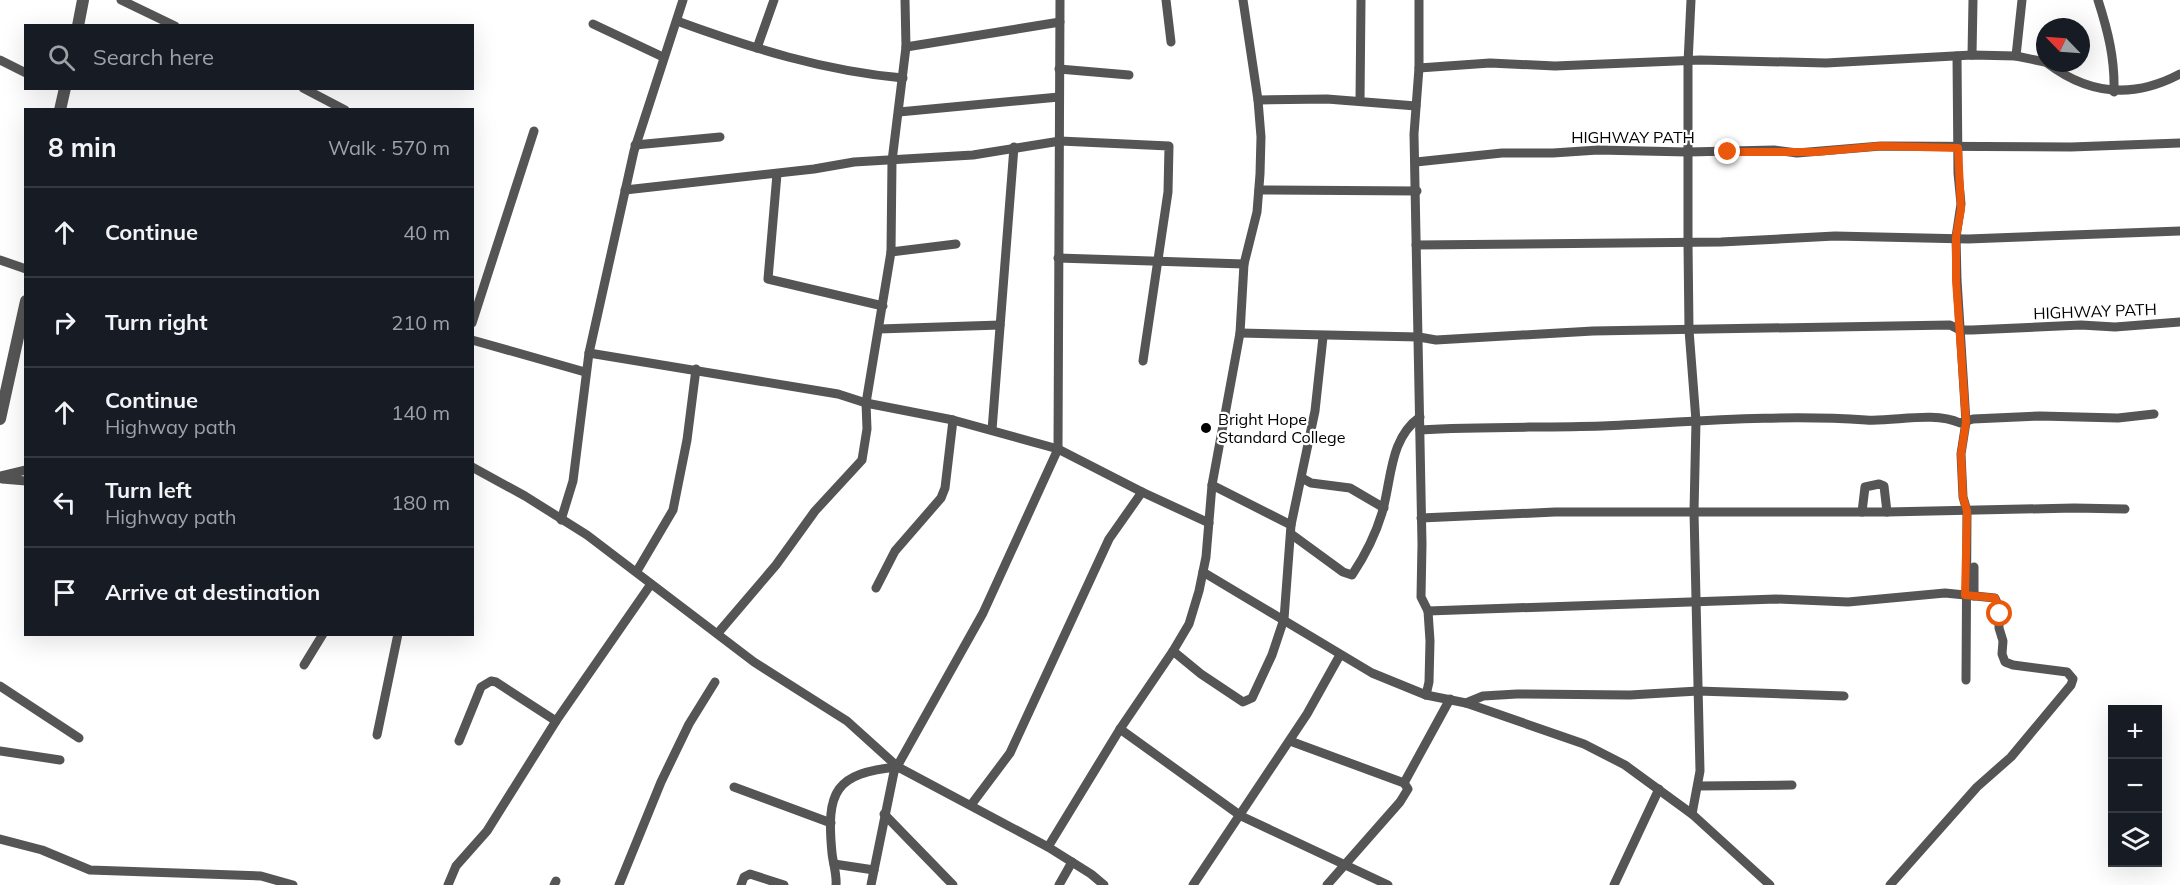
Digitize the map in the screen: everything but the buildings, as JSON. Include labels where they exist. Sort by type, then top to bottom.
[{"type":"street","points":[[78,24],[83,0]]},
{"type":"street","points":[[121,0],[171,24]]},
{"type":"street","points":[[561,520],[573,481],[585,372],[635,145],[683,0]]},
{"type":"street","points":[[757,48],[774,0]]},
{"type":"street","points":[[718,633],[776,565],[815,511],[862,460],[867,429],[866,403],[891,252],[892,161],[906,47],[905,0]]},
{"type":"street","points":[[871,885],[891,779],[982,614],[1058,449],[1060,0]]},
{"type":"street","points":[[1166,0],[1171,42]]},
{"type":"street","points":[[1048,847],[1120,729],[1189,624],[1203,572],[1212,485],[1240,333],[1244,264],[1257,212],[1261,136],[1243,0]]},
{"type":"street","points":[[1360,101],[1361,0]]},
{"type":"street","points":[[1419,0],[1419,68],[1414,134],[1419,337],[1420,597],[1428,611],[1430,662],[1426,695]]},
{"type":"street","points":[[1691,0],[1688,63],[1689,330],[1696,421],[1694,512],[1700,771],[1692,814]]},
{"type":"street","points":[[1972,56],[1973,0]]},
{"type":"street","points":[[2016,56],[2022,0]]},
{"type":"street","points":[[2098,0],[2110,38],[2115,68],[2114,92]]},
{"type":"street","points":[[677,21],[813,65],[858,74],[903,78]]},
{"type":"street","points":[[906,47],[1060,22]]},
{"type":"street","points":[[592,24],[663,57]]},
{"type":"street","points":[[1419,68],[1490,63],[1555,66],[1744,60],[1826,63],[1957,56],[2016,56],[2036,60]]},
{"type":"street","points":[[1957,56],[1961,209],[1956,237],[1966,422],[1961,454],[1963,497],[1967,511],[1969,596],[1966,680]]},
{"type":"street","points":[[0,60],[24,72]]},
{"type":"street","points":[[1059,69],[1130,75]]},
{"type":"street","points":[[2062,72],[2082,85],[2114,92],[2156,85],[2180,74]]},
{"type":"street","points":[[60,108],[63,90]]},
{"type":"street","points":[[307,90],[341,108]]},
{"type":"street","points":[[899,112],[1059,97]]},
{"type":"street","points":[[1258,100],[1360,101],[1416,106]]},
{"type":"street","points":[[474,316],[534,131]]},
{"type":"street","points":[[635,145],[720,137]]},
{"type":"street","points":[[626,190],[777,174],[854,162],[973,154],[1060,141],[1169,146],[1168,192],[1143,361]]},
{"type":"street","name":"HIGHWAY PATH","points":[[1416,162],[1502,153],[1598,150],[1689,152],[1774,150],[1797,153],[1881,146],[1958,148],[2180,143]]},
{"type":"street","points":[[992,430],[1014,147]]},
{"type":"street","points":[[777,174],[768,279],[883,306]]},
{"type":"street","points":[[1258,190],[1417,191]]},
{"type":"street","points":[[1416,245],[1688,243],[1835,236],[2119,236],[2180,231]]},
{"type":"street","points":[[891,252],[956,244]]},
{"type":"street","points":[[1058,258],[1156,263],[1244,264]]},
{"type":"street","points":[[0,260],[24,268]]},
{"type":"street","points":[[0,419],[4,381],[24,309]]},
{"type":"street","name":"HIGHWAY PATH","points":[[1240,333],[1323,337],[1419,337],[1436,340],[1593,331],[1950,325],[1960,330],[2081,325],[2115,327],[2180,322]]},
{"type":"street","points":[[879,329],[1000,325]]},
{"type":"street","points":[[1173,651],[1201,674],[1243,702],[1252,698],[1272,656],[1284,619],[1291,529],[1322,364],[1323,337]]},
{"type":"street","points":[[474,341],[585,372]]},
{"type":"street","points":[[589,353],[838,394],[866,403],[992,430],[1058,449],[1209,523]]},
{"type":"street","points":[[637,571],[673,510],[687,440],[696,369]]},
{"type":"street","points":[[1420,430],[1782,416],[1837,416],[1866,420],[1903,417],[1966,422],[1973,419],[2040,416],[2118,418],[2154,414]]},
{"type":"street","points":[[1212,485],[1291,529],[1343,572],[1352,574],[1376,530],[1384,508],[1400,440],[1408,426],[1420,417]]},
{"type":"street","points":[[876,588],[895,551],[941,498],[945,488],[953,420]]},
{"type":"street","points":[[474,468],[561,520],[637,571],[754,662],[847,721],[898,767],[1048,847],[1104,885]]},
{"type":"street","points":[[0,477],[24,471]]},
{"type":"street","points":[[0,477],[24,481]]},
{"type":"street","points":[[1302,478],[1311,483],[1350,488],[1384,508]]},
{"type":"street","points":[[1298,495],[1311,483]]},
{"type":"street","points":[[1862,512],[1865,487],[1879,484],[1884,486],[1887,512]]},
{"type":"street","points":[[970,805],[1010,753],[1109,539],[1142,492]]},
{"type":"street","points":[[1421,518],[1555,512],[2125,509]]},
{"type":"street","points":[[1969,596],[1974,567]]},
{"type":"street","points":[[1203,572],[1372,673],[1426,695],[1466,703],[1584,744],[1625,765],[1692,814],[1770,885]]},
{"type":"street","points":[[448,885],[456,866],[487,831],[556,721],[651,584]]},
{"type":"street","points":[[1428,611],[1776,599],[1848,602],[1945,593],[1991,596],[1997,601],[2003,641],[2002,654],[2005,662],[2067,672],[2073,678],[2071,685],[2012,757],[1969,794],[1890,885]]},
{"type":"street","points":[[304,665],[322,636]]},
{"type":"street","points":[[377,735],[398,636]]},
{"type":"street","points":[[1194,885],[1290,741],[1340,655]]},
{"type":"street","points":[[459,741],[481,687],[491,681],[556,721]]},
{"type":"street","points":[[619,885],[661,782],[689,724],[716,682]]},
{"type":"street","points":[[0,686],[79,738]]},
{"type":"street","points":[[1466,703],[1483,696],[1698,692],[1844,696]]},
{"type":"street","points":[[1404,783],[1450,699]]},
{"type":"street","points":[[1120,729],[1241,816],[1388,885]]},
{"type":"street","points":[[1290,741],[1404,783],[1408,789],[1343,864],[1328,885]]},
{"type":"street","points":[[0,751],[60,760]]},
{"type":"street","points":[[836,885],[831,823],[833,804],[847,778],[870,769],[898,767]]},
{"type":"street","points":[[1698,786],[1791,785]]},
{"type":"street","points":[[734,787],[831,823]]},
{"type":"street","points":[[1614,885],[1659,789]]},
{"type":"street","points":[[884,814],[953,885]]},
{"type":"street","points":[[0,839],[51,854],[90,870],[261,876],[293,885]]},
{"type":"street","points":[[1059,885],[1072,862]]},
{"type":"street","points":[[834,864],[874,870]]},
{"type":"street","points":[[741,885],[744,877],[750,874],[784,885]]},
{"type":"place","name":"Bright Hope Standard College","points":[[1206,428]]},
{"type":"route","points":[[1728,152],[1774,150],[1797,153],[1881,146],[1958,148],[1961,209],[1957,221],[1956,280],[1966,422],[1961,454],[1963,497],[1967,511],[1965,595],[1995,598],[2000,614]]}]
